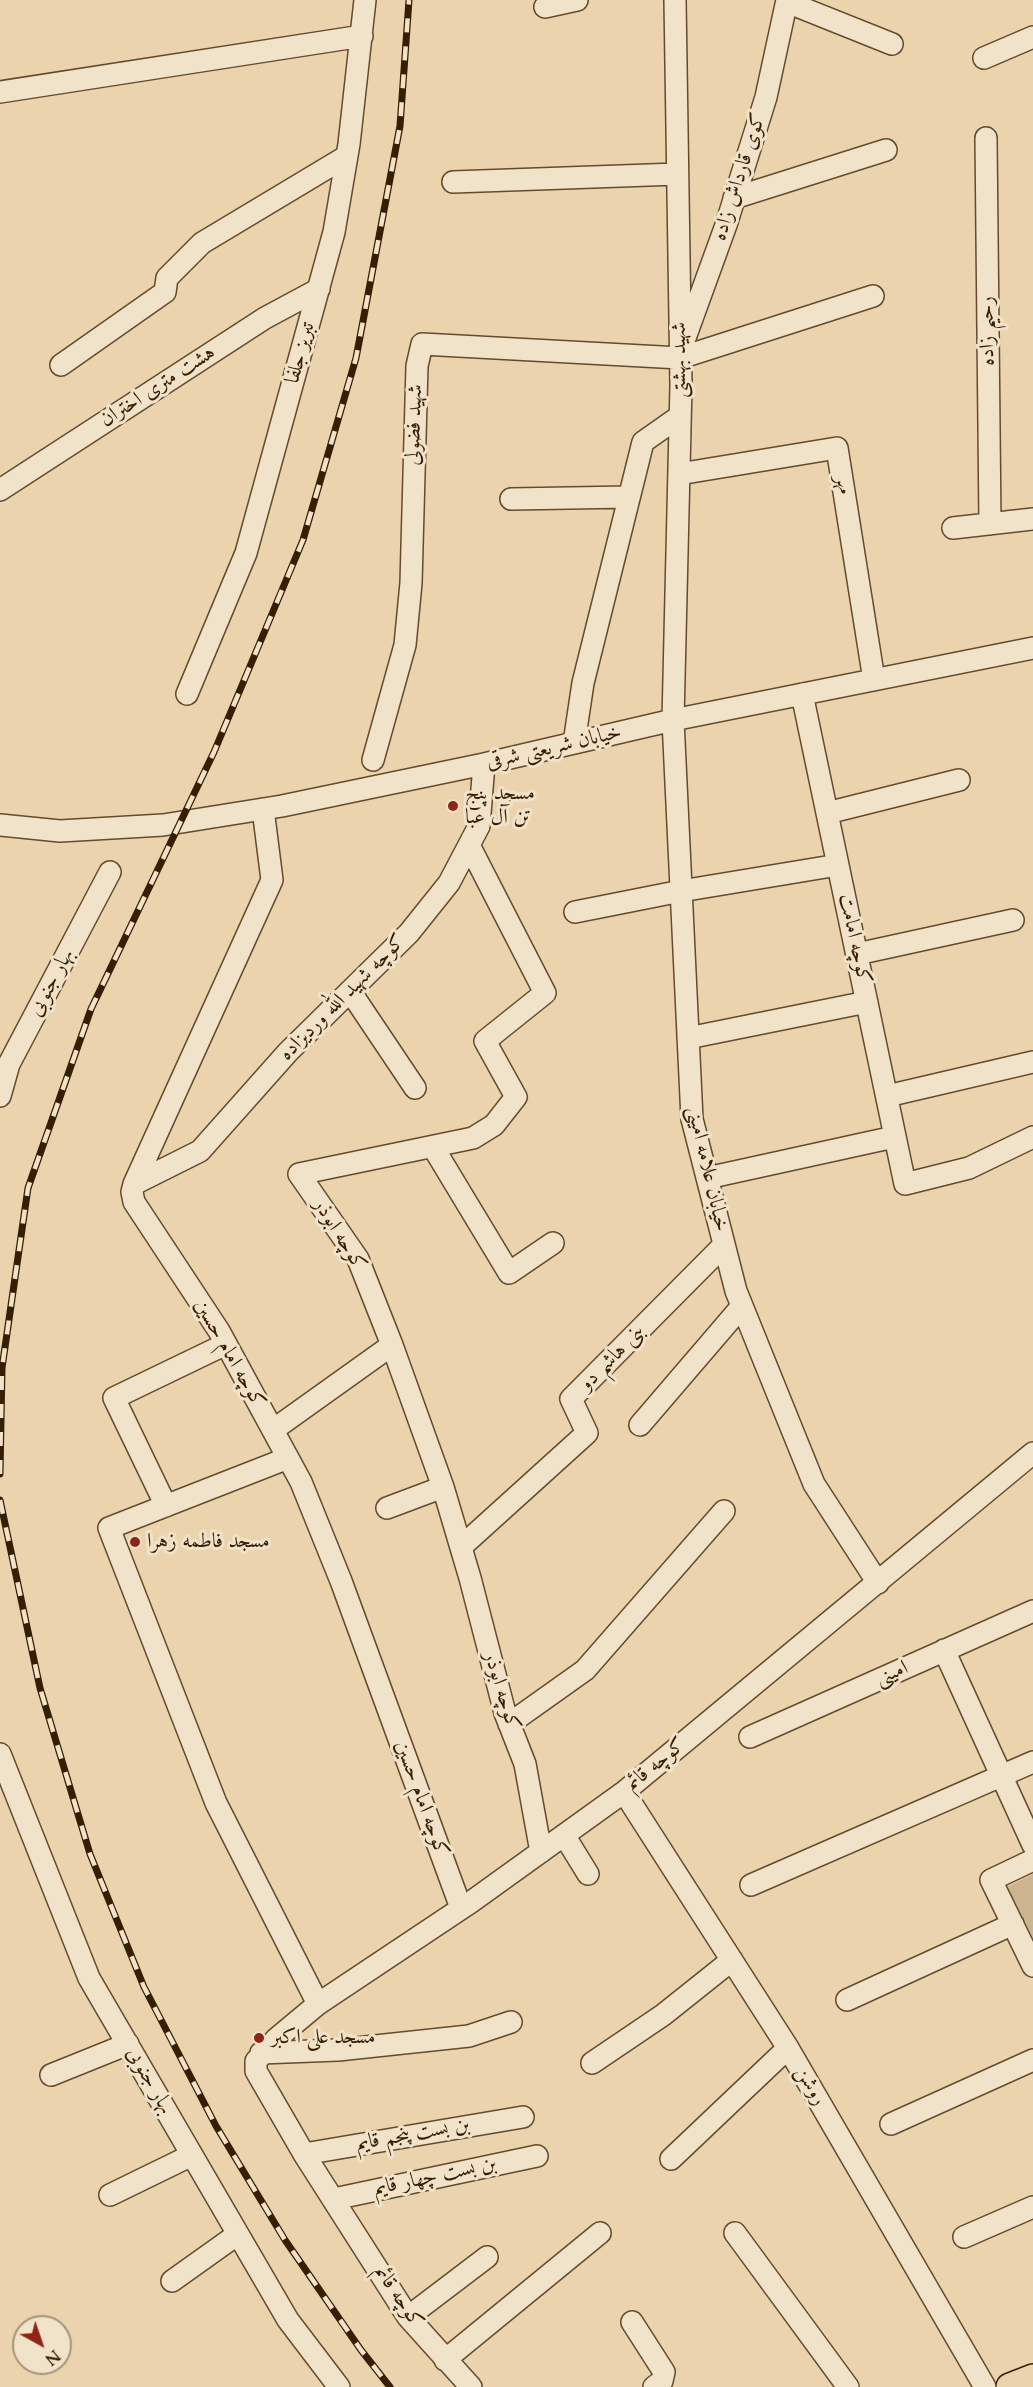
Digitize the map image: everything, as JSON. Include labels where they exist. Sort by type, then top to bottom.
[{"type":"main road","points":[[1011,2387],[1033,2378]]},
{"type":"street","name":"تبریز جلفا","points":[[187,694],[246,553],[334,232],[347,156],[365,0]]},
{"type":"street","points":[[545,8],[578,0]]},
{"type":"street","name":"شهید بهشتی","points":[[673,720],[680,416],[675,0]]},
{"type":"street","points":[[787,1],[892,44]]},
{"type":"street","name":"کوی قارداش زاده","points":[[680,354],[766,97],[787,1]]},
{"type":"street","points":[[0,92],[362,36]]},
{"type":"street","points":[[984,58],[1033,38]]},
{"type":"street","name":"رحیم زاده","points":[[986,138],[990,524]]},
{"type":"street","points":[[734,198],[886,150]]},
{"type":"street","points":[[61,365],[165,292],[167,278],[202,243],[347,156]]},
{"type":"street","points":[[453,182],[677,174]]},
{"type":"street","name":"هشت متری اختران","points":[[0,490],[265,318],[319,289]]},
{"type":"street","points":[[680,354],[873,296]]},
{"type":"street","name":"شهید فضولی","points":[[373,760],[405,645],[411,583],[417,366],[422,344],[680,354]]},
{"type":"street","points":[[574,743],[583,683],[643,442],[680,416]]},
{"type":"street","name":"مهر","points":[[679,474],[837,448],[874,680]]},
{"type":"street","points":[[511,499],[629,497]]},
{"type":"street","points":[[953,528],[1033,519]]},
{"type":"street","name":"خیابان شریعتی شرقی","points":[[0,825],[60,831],[163,825],[263,809],[484,764],[673,720],[1033,648]]},
{"type":"street","name":"کوچه امامت","points":[[802,694],[905,1184],[969,1168],[1033,1137]]},
{"type":"street","name":"خیابان علامه امینی","points":[[673,720],[692,1119],[742,1306],[813,1484],[878,1583]]},
{"type":"street","name":"کوچه شهید الله وردیزاده","points":[[134,1184],[200,1150],[288,1052],[409,933],[449,883],[479,826],[484,764]]},
{"type":"street","points":[[827,813],[959,780]]},
{"type":"street","points":[[134,1184],[272,880],[263,809]]},
{"type":"street","name":"کوچه ابوذر","points":[[469,845],[545,993],[485,1041],[516,1097],[494,1125],[473,1138],[299,1174],[358,1259],[392,1345],[443,1487],[509,1724],[525,1764],[541,1852]]},
{"type":"street","points":[[575,912],[681,891],[838,865]]},
{"type":"street","name":"بهار جنوبی","points":[[0,1096],[5,1064],[110,872]]},
{"type":"street","points":[[857,954],[1013,920]]},
{"type":"street","points":[[350,991],[415,1088]]},
{"type":"street","points":[[688,1038],[867,1002]]},
{"type":"street","points":[[887,1096],[1033,1062]]},
{"type":"street","points":[[707,1178],[894,1137]]},
{"type":"street","points":[[433,1147],[508,1273],[553,1243]]},
{"type":"street","name":"کوچه امام حسین","points":[[134,1184],[132,1192],[134,1202],[226,1344],[300,1482],[341,1581],[461,1908]]},
{"type":"street","name":"بنی هاشم دو","points":[[461,1547],[587,1432],[571,1399],[724,1245]]},
{"type":"street","points":[[640,1425],[742,1306]]},
{"type":"street","points":[[166,1506],[114,1398],[226,1344]]},
{"type":"street","points":[[273,1430],[392,1345]]},
{"type":"street","name":"کوچه قائم","points":[[471,2387],[408,2317],[304,2154],[256,2071],[256,2061],[261,2053],[318,2004],[461,1908],[624,1792],[1033,1453]]},
{"type":"street","points":[[288,1458],[109,1528],[216,1803],[318,2004]]},
{"type":"street","points":[[387,1508],[443,1487]]},
{"type":"street","points":[[509,1724],[585,1670],[724,1511]]},
{"type":"street","name":"امینی","points":[[750,1737],[1033,1611]]},
{"type":"street","points":[[944,1650],[1033,1845]]},
{"type":"street","name":"بهار جنوبی","points":[[0,1754],[89,1978],[288,2320],[339,2387]]},
{"type":"street","points":[[751,1885],[1033,1762]]},
{"type":"street","name":"روشن","points":[[624,1792],[788,2048],[985,2387]]},
{"type":"street","points":[[564,1835],[588,1874]]},
{"type":"street","points":[[1033,1860],[991,1880],[1033,1966]]},
{"type":"street","points":[[847,2000],[1012,1924]]},
{"type":"street","points":[[592,2063],[663,2015],[732,1960]]},
{"type":"street","points":[[261,2053],[338,2050],[469,2036],[512,2022]]},
{"type":"street","points":[[51,2076],[128,2044]]},
{"type":"street","points":[[671,2159],[788,2048]]},
{"type":"street","points":[[891,2124],[1033,2060]]},
{"type":"street","name":"بن بست پنجم قایم","points":[[304,2154],[523,2117]]},
{"type":"street","points":[[110,2195],[192,2155]]},
{"type":"street","name":"بن بست چهار قایم","points":[[334,2199],[537,2156]]},
{"type":"street","points":[[964,2236],[1033,2207]]},
{"type":"street","points":[[445,2360],[600,2233]]},
{"type":"street","points":[[735,2233],[848,2387]]},
{"type":"street","points":[[172,2281],[238,2234]]},
{"type":"street","points":[[408,2317],[487,2257]]},
{"type":"street","points":[[632,2322],[664,2372],[662,2381],[654,2387]]},
{"type":"shaded area","points":[[1033,1874],[1033,1941],[1007,1887]]},
{"type":"railway","points":[[0,1474],[2,1368],[28,1188],[91,1009],[214,752],[303,540],[356,358],[400,126],[409,0]]},
{"type":"railway","points":[[0,1500],[40,1688],[90,1854],[144,1987],[216,2126],[285,2240],[361,2350],[390,2387]]},
{"type":"place","name":"مسجد پنج تن آل عبا","points":[[453,806]]},
{"type":"place","name":"مسجد فاطمه زهرا","points":[[135,1542]]},
{"type":"place","name":"مسجد علی اکبر","points":[[259,2038]]}]
